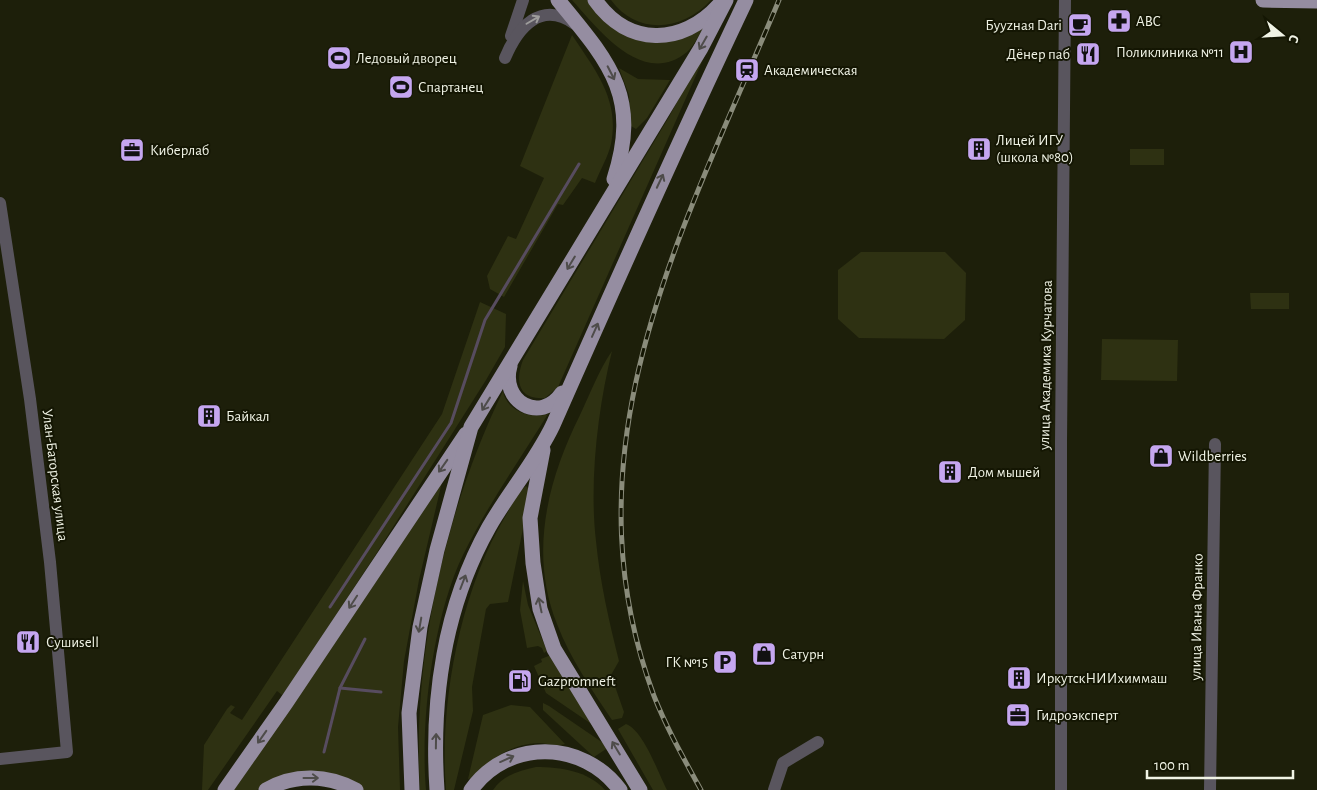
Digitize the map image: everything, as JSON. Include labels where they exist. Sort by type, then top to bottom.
[{"type":"main road","points":[[558,0],[585,32],[612,75],[625,112],[624,146],[614,180],[596,222]]},
{"type":"main road","points":[[596,0],[609,16],[622,25],[645,35],[669,36],[694,26],[724,0]]},
{"type":"main road","points":[[225,790],[291,696],[471,427],[701,48],[724,0]]},
{"type":"main road","points":[[437,790],[435,741],[440,687],[445,650],[456,600],[487,530],[544,444],[658,186],[746,0]]},
{"type":"main road","points":[[1263,0],[1317,1]]},
{"type":"main road","points":[[512,362],[508,376],[512,393],[522,403],[534,408],[544,409],[552,405],[575,375]]},
{"type":"main road","points":[[412,790],[409,713],[420,627],[437,550],[471,427]]},
{"type":"main road","points":[[544,444],[530,518],[533,563],[540,609],[554,649],[640,790]]},
{"type":"main road","points":[[471,790],[477,781],[503,761],[526,753],[551,751],[570,754],[585,760],[607,775],[620,790]]},
{"type":"main road","points":[[266,790],[287,781],[309,778],[331,780],[356,790]]},
{"type":"street","points":[[523,0],[505,58],[520,30],[530,21],[543,14],[555,14],[566,18],[585,32]]},
{"type":"street","name":"улица Академика Курчатова","points":[[1060,790],[1065,0]]},
{"type":"street","name":"Улан-Баторская улица","points":[[0,203],[30,399],[50,562],[67,752],[0,759]]},
{"type":"street","name":"улица Ивана Франко","points":[[1210,790],[1215,444]]},
{"type":"street","points":[[774,790],[783,764],[818,742]]},
{"type":"green space","points":[[572,0],[590,0],[621,31],[705,26],[687,52],[671,61],[654,63],[638,59],[623,51],[595,26]]},
{"type":"green space","points":[[611,0],[711,0],[687,18],[674,23],[660,25],[634,20],[622,12]]},
{"type":"green space","points":[[717,28],[558,387],[545,398],[529,396],[521,388],[519,382],[523,360],[669,117]]},
{"type":"green space","points":[[572,35],[597,73],[609,99],[613,128],[611,144],[595,183],[582,178],[563,205],[558,204],[504,297],[490,289],[487,276],[508,236],[516,239],[544,178],[520,166]]},
{"type":"green space","points":[[619,68],[638,79],[670,80],[647,118],[636,129],[631,126],[629,95]]},
{"type":"green space","points":[[1130,149],[1164,149],[1164,165],[1130,165]]},
{"type":"green space","points":[[861,252],[945,252],[966,273],[965,320],[944,339],[859,338],[838,319],[838,270]]},
{"type":"green space","points":[[1250,293],[1289,293],[1289,309],[1251,309]]},
{"type":"green space","points":[[480,302],[506,314],[505,347],[376,554],[288,688],[282,695],[277,691],[208,790],[202,790],[204,745],[231,705],[235,707],[230,713],[242,720],[442,414]]},
{"type":"green space","points":[[1102,339],[1178,340],[1177,381],[1101,380]]},
{"type":"green space","points":[[612,351],[596,445],[594,518],[600,571],[619,661],[611,675],[624,712],[622,718],[612,720],[589,685],[562,637],[549,598],[544,571],[543,545],[551,492],[568,440],[595,382]]},
{"type":"green space","points":[[503,391],[509,403],[520,412],[534,416],[548,414],[482,519],[463,555],[453,580],[444,608],[431,670],[425,733],[426,790],[420,790],[421,688],[427,637],[437,586],[449,535],[464,485],[482,437]]},
{"type":"green space","points":[[442,482],[419,580],[404,661],[398,727],[400,790],[363,790],[350,783],[272,782],[257,790],[231,790]]},
{"type":"green space","points":[[526,486],[529,489],[526,514],[508,602],[490,604],[486,609],[472,687],[473,711],[454,790],[446,790],[446,722],[456,649],[465,614],[489,547],[514,500]]},
{"type":"green space","points":[[523,581],[528,605],[547,651],[544,653],[542,648],[538,646],[527,648],[520,610]]},
{"type":"green space","points":[[551,655],[592,721],[590,723],[546,693],[534,666],[542,662],[541,659]]},
{"type":"green space","points":[[543,703],[609,747],[594,757],[543,710]]},
{"type":"green space","points":[[511,705],[530,707],[565,744],[538,743],[519,746],[494,759],[472,778],[468,779],[483,715]]},
{"type":"green space","points":[[626,724],[633,728],[645,743],[667,790],[653,790],[618,729]]},
{"type":"green space","points":[[536,767],[574,771],[591,778],[605,790],[493,790],[507,777]]},
{"type":"waterway","points":[[330,607],[451,423],[485,320],[579,164]]},
{"type":"waterway","points":[[324,752],[340,688],[365,639]]},
{"type":"waterway","points":[[340,688],[381,692]]},
{"type":"railway","points":[[701,790],[670,732],[654,696],[629,604],[621,514],[628,426],[646,339],[674,254],[707,169],[779,0]]},
{"type":"place","name":"ABC","points":[[1119,21]]},
{"type":"place","name":"Бууzная Dari","points":[[1080,25]]},
{"type":"place","name":"Поликлиника №11","points":[[1241,52]]},
{"type":"place","name":"Дёнер паб","points":[[1088,54]]},
{"type":"place","name":"Ледовый дворец","points":[[339,58]]},
{"type":"place","name":"Академическая","points":[[747,70]]},
{"type":"place","name":"Спартанец","points":[[401,87]]},
{"type":"place","name":"Лицей ИГУ (школа №80)","points":[[979,149]]},
{"type":"place","name":"Киберлаб","points":[[132,150]]},
{"type":"place","name":"Байкал","points":[[209,416]]},
{"type":"place","name":"Wildberries","points":[[1161,456]]},
{"type":"place","name":"Дом мышей","points":[[950,472]]},
{"type":"place","name":"Сушиsell","points":[[28,642]]},
{"type":"place","name":"Сатурн","points":[[764,654]]},
{"type":"place","name":"ГК №15","points":[[725,662]]},
{"type":"place","name":"ИркутскНИИхиммаш","points":[[1019,678]]},
{"type":"place","name":"Gazpromneft","points":[[520,681]]},
{"type":"place","name":"Гидроэксперт","points":[[1018,715]]}]
